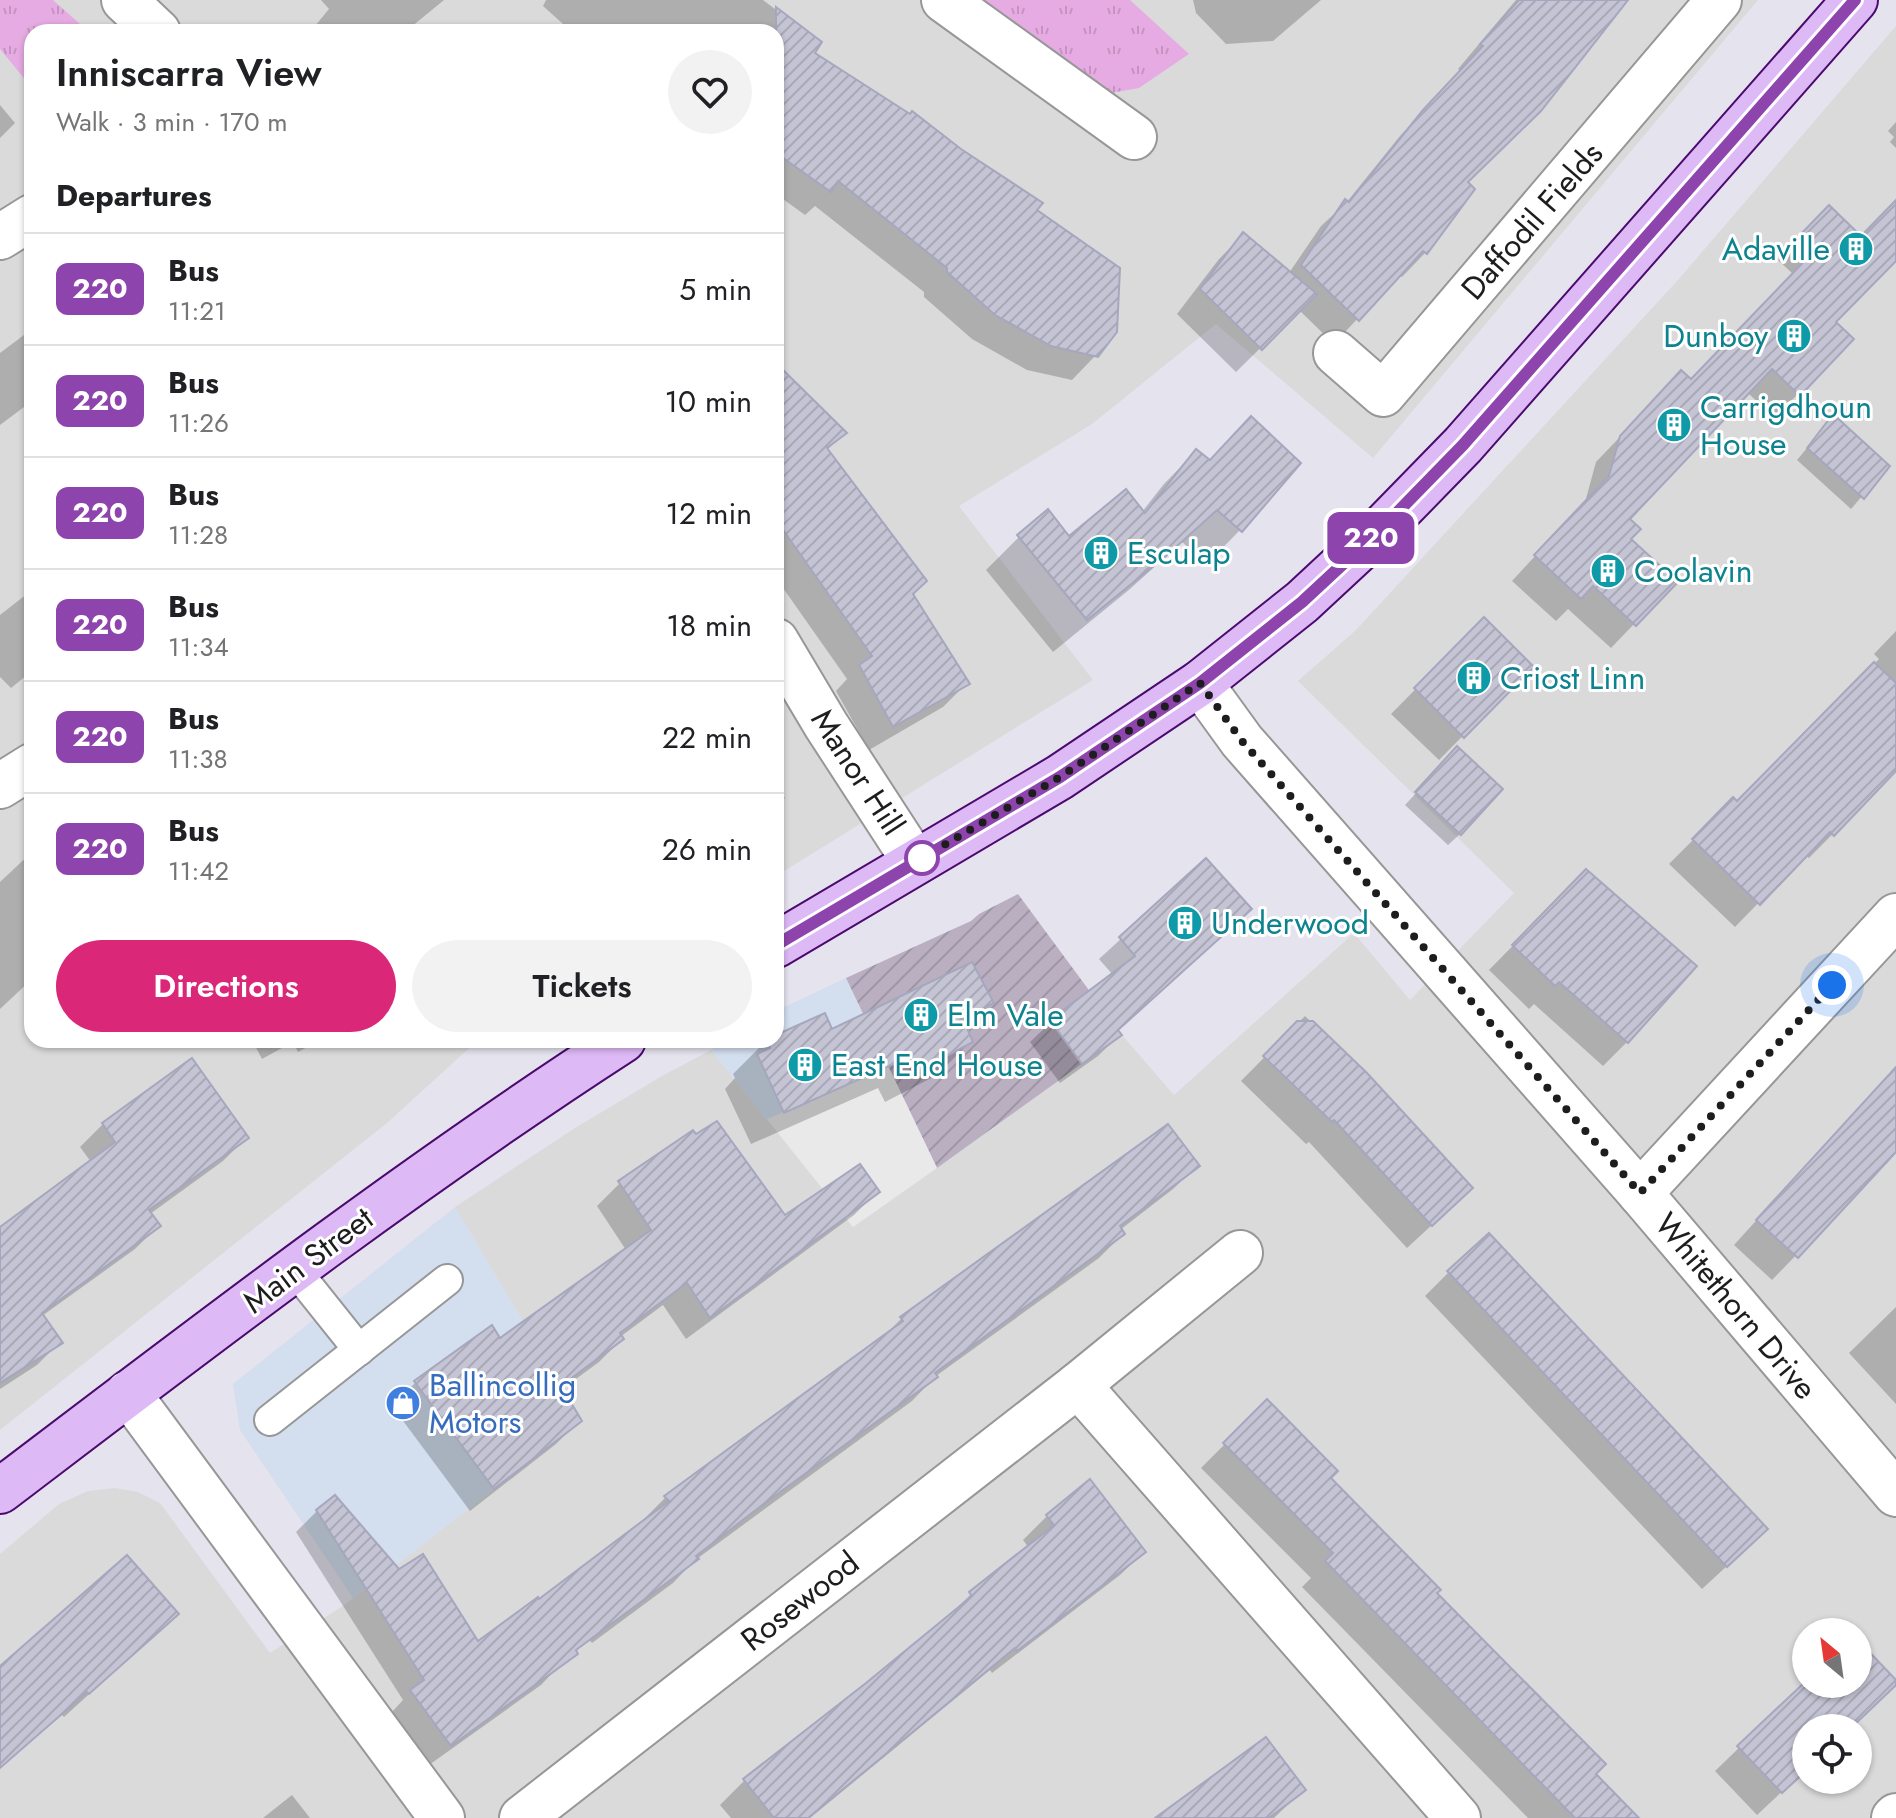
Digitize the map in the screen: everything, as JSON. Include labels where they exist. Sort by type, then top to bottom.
[{"type":"main road","points":[[784,940],[1060,777],[1200,683],[1302,602],[1445,464],[1855,0]]},
{"type":"main road","name":"Main Street","points":[[0,1491],[128,1393],[508,1114],[611,1048]]},
{"type":"street","points":[[124,0],[150,24]]},
{"type":"street","points":[[944,0],[1134,137]]},
{"type":"street","name":"Daffodil Fields","points":[[1336,353],[1383,394],[1719,0]]},
{"type":"street","points":[[0,237],[24,222]]},
{"type":"street","name":"Manor Hill","points":[[784,654],[915,862]]},
{"type":"street","name":"Whitethorn Drive","points":[[1200,683],[1242,741],[1640,1193],[1896,1494]]},
{"type":"street","points":[[0,786],[24,771]]},
{"type":"street","points":[[1640,1193],[1896,916]]},
{"type":"street","name":"Rosewood","points":[[522,1818],[1078,1385],[1240,1253]]},
{"type":"street","points":[[1078,1385],[1433,1810]]},
{"type":"street","points":[[128,1393],[442,1818]]},
{"type":"lane","points":[[295,1270],[359,1350]]},
{"type":"lane","points":[[270,1420],[447,1280]]},
{"type":"shaded area","points":[[0,0],[1758,0],[1373,458],[1216,324],[1092,424],[959,506],[1093,680],[784,871],[784,24],[24,24],[24,1048],[469,1048],[387,1123],[0,1430]]},
{"type":"shaded area","points":[[1896,26],[1896,1818],[0,1818],[0,1554],[59,1504],[88,1491],[115,1488],[138,1492],[160,1503],[270,1653],[343,1606],[582,1421],[455,1207],[575,1128],[662,1076],[711,1050],[853,1227],[1122,1035],[1174,1095],[1354,933],[1410,1000],[1514,893],[1298,681],[1356,630],[1678,280]]},
{"type":"shaded area","points":[[1018,894],[1122,1035],[937,1168],[846,978],[971,921]]},
{"type":"shaded area","points":[[846,978],[937,1168],[853,1227],[711,1050],[784,1048],[784,1007]]},
{"type":"shaded area","points":[[888,1066],[937,1168],[853,1227],[767,1119]]},
{"type":"shaded area","name":"Ballincollig Motors","points":[[455,1207],[582,1421],[353,1598],[240,1430],[233,1384]]},
{"type":"green space","points":[[0,0],[53,0],[80,24],[24,24],[24,78],[0,49]]},
{"type":"green space","points":[[974,0],[1130,0],[1189,54],[1139,88],[1100,95]]},
{"type":"building","points":[[1519,0],[1628,0],[1541,111],[1468,182],[1475,189],[1427,254],[1423,251],[1359,321],[1301,265],[1345,199],[1349,202],[1423,110],[1483,46],[1480,44]]},
{"type":"building","points":[[776,7],[822,42],[815,53],[910,114],[912,111],[961,149],[1043,203],[1037,210],[1120,268],[1117,332],[1098,357],[1051,346],[995,315],[947,272],[947,268],[838,181],[831,192],[784,159],[784,24],[776,24]]},
{"type":"building","points":[[1896,200],[1896,261],[1836,322],[1854,339],[1800,396],[1772,369],[1630,519],[1641,529],[1631,539],[1678,582],[1636,626],[1593,586],[1581,599],[1534,555],[1609,476],[1620,436],[1681,370],[1691,379],[1816,249],[1800,235],[1829,205],[1861,236]]},
{"type":"building","points":[[1243,232],[1317,294],[1262,350],[1200,289]]},
{"type":"building","points":[[784,371],[847,433],[827,448],[927,581],[913,594],[970,684],[893,727],[859,665],[872,656],[784,531]]},
{"type":"building","points":[[1833,414],[1890,466],[1864,499],[1807,448]]},
{"type":"building","points":[[1251,416],[1301,463],[1242,532],[1217,510],[1087,620],[1017,535],[1048,509],[1069,536],[1126,489],[1145,513],[1196,449],[1210,460]]},
{"type":"building","name":"Criost Linn","points":[[1484,617],[1534,667],[1464,738],[1414,688]]},
{"type":"building","points":[[1874,662],[1896,683],[1896,771],[1834,836],[1830,832],[1760,905],[1692,839],[1733,797],[1737,801]]},
{"type":"building","points":[[1457,746],[1503,789],[1461,835],[1415,792]]},
{"type":"building","points":[[1206,858],[1252,909],[1118,1030],[1122,1035],[1082,1064],[1050,1020],[1135,956],[1119,937]]},
{"type":"building","points":[[1586,869],[1697,966],[1628,1043],[1559,982],[1555,986],[1512,945]]},
{"type":"building","points":[[972,962],[994,1003],[963,1019],[973,1042],[918,1071],[911,1056],[784,1113],[757,1054],[770,1048],[784,1048],[784,1031],[825,1013],[832,1029]]},
{"type":"building","points":[[1297,1021],[1313,1021],[1367,1073],[1473,1188],[1432,1226],[1334,1120],[1332,1122],[1263,1056]]},
{"type":"building","points":[[192,1058],[249,1138],[149,1210],[161,1226],[42,1313],[63,1343],[0,1383],[0,1227],[115,1142],[102,1123]]},
{"type":"building","points":[[1896,1067],[1896,1152],[1798,1258],[1756,1220]]},
{"type":"building","points":[[717,1121],[785,1215],[860,1164],[880,1192],[710,1318],[687,1283],[620,1333],[624,1339],[561,1386],[582,1421],[494,1489],[414,1381],[492,1325],[500,1338],[651,1230],[618,1181],[693,1130],[696,1134]]},
{"type":"building","points":[[1168,1124],[1200,1166],[1120,1226],[1125,1234],[935,1373],[938,1377],[761,1506],[696,1556],[699,1559],[576,1650],[578,1654],[451,1746],[410,1690],[424,1680],[316,1510],[335,1495],[399,1569],[423,1554],[478,1641],[669,1501],[664,1496],[903,1321],[900,1317]]},
{"type":"building","points":[[1489,1233],[1768,1529],[1727,1567],[1447,1271]]},
{"type":"building","points":[[1267,1399],[1338,1471],[1331,1478],[1441,1590],[1437,1593],[1606,1764],[1596,1774],[1639,1818],[1575,1818],[1325,1561],[1333,1553],[1223,1443]]},
{"type":"building","points":[[1090,1479],[1146,1552],[1017,1651],[1015,1648],[808,1818],[774,1818],[743,1779],[972,1596],[969,1592],[1054,1525],[1046,1515]]},
{"type":"building","points":[[127,1555],[179,1614],[0,1768],[0,1666]]},
{"type":"building","points":[[1872,1655],[1896,1680],[1896,1685],[1866,1714],[1792,1714],[1792,1784],[1782,1793],[1737,1746],[1792,1694],[1792,1698],[1872,1698]]},
{"type":"building","points":[[1266,1737],[1306,1790],[1269,1818],[1155,1818]]},
{"type":"bus line","name":"220","points":[[784,940],[1060,777],[1200,683],[1302,602],[1386,524],[1463,445],[1855,0]]},
{"type":"place","name":"Adaville","points":[[1856,249]]},
{"type":"place","name":"Dunboy","points":[[1794,336]]},
{"type":"place","name":"Carrigdhoun House","points":[[1674,425]]},
{"type":"place","name":"Esculap","points":[[1101,553]]},
{"type":"place","name":"Coolavin","points":[[1608,571]]},
{"type":"place","name":"Criost Linn","points":[[1474,678]]},
{"type":"place","name":"Underwood","points":[[1185,923]]},
{"type":"place","name":"Elm Vale","points":[[921,1015]]},
{"type":"place","name":"East End House","points":[[805,1065]]},
{"type":"place","name":"Ballincollig Motors","points":[[403,1403]]},
{"type":"route","points":[[922,858],[915,862],[1060,777],[1200,683],[1242,741],[1640,1193],[1832,985]]}]
